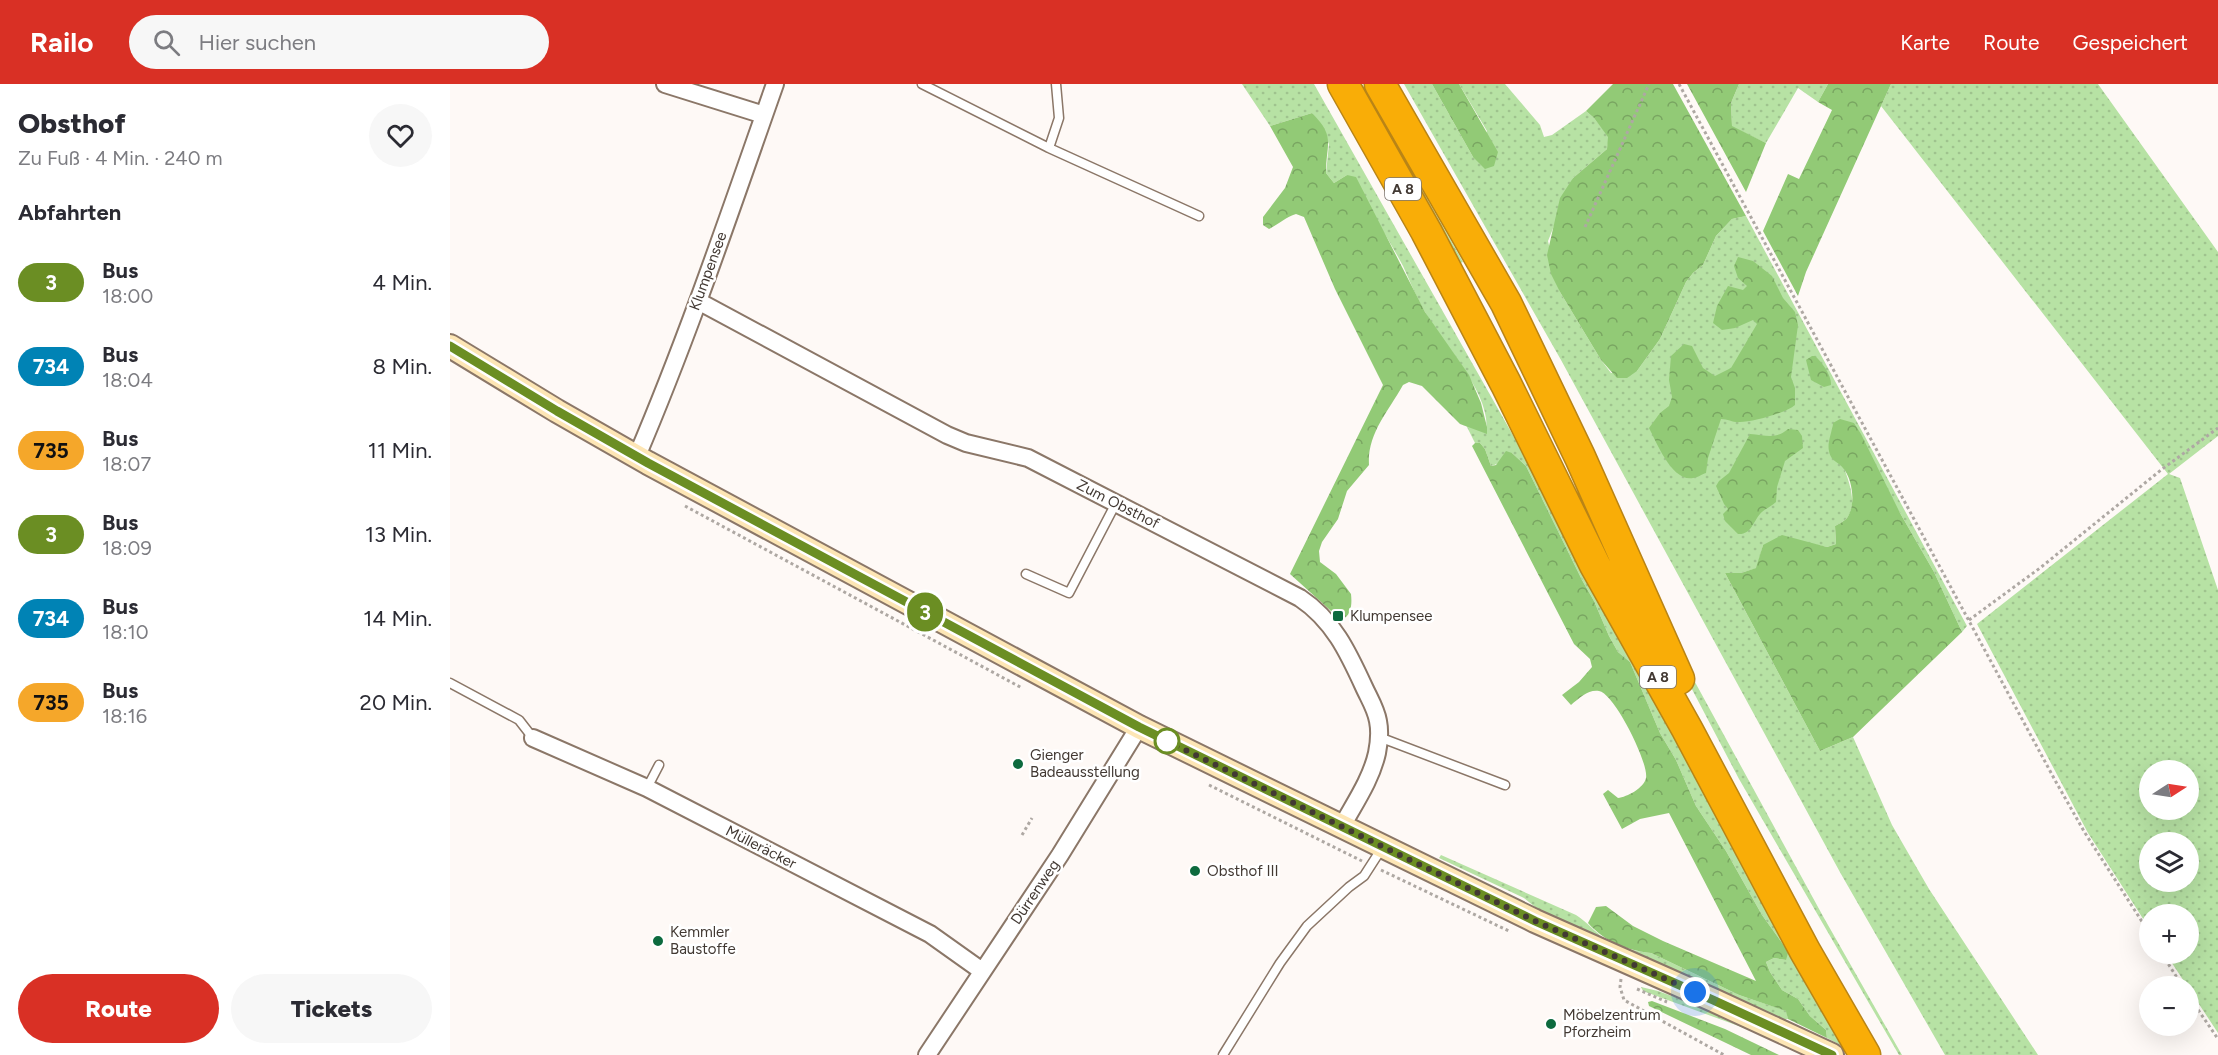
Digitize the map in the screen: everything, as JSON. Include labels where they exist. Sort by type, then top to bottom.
[{"type":"highway","name":"A 8","points":[[1343,84],[1426,231],[1506,384],[1595,565],[1687,729],[1804,951],[1865,1055]]},
{"type":"highway","name":"A 8","points":[[1380,84],[1506,303],[1580,457],[1679,678],[1750,813],[1886,1055]]},
{"type":"street","points":[[665,84],[764,115]]},
{"type":"street","name":"Klumpensee","points":[[637,456],[698,301],[775,84]]},
{"type":"street","name":"Zum Obsthof","points":[[698,301],[947,435],[966,443],[1028,458],[1300,598],[1315,608],[1330,625],[1347,651],[1378,721],[1379,737],[1369,778],[1341,828]]},
{"type":"street","points":[[450,346],[637,456],[1139,727],[1341,828],[1535,921],[1832,1055]]},
{"type":"street","name":"Dürrenweg","points":[[927,1055],[1060,855],[1139,727]]},
{"type":"street","name":"Mülleräcker","points":[[533,738],[646,788],[930,934],[982,971]]},
{"type":"lane","points":[[1049,148],[1059,118],[1056,84]]},
{"type":"lane","points":[[926,85],[1049,148],[1199,216]]},
{"type":"lane","points":[[1026,574],[1069,593],[1116,503]]},
{"type":"lane","points":[[450,683],[519,720],[533,738]]},
{"type":"lane","points":[[1379,737],[1505,785]]},
{"type":"lane","points":[[646,788],[659,765]]},
{"type":"lane","points":[[1223,1055],[1280,963],[1307,926],[1364,876],[1383,848]]},
{"type":"path","points":[[1585,227],[1649,84]]},
{"type":"path","points":[[1679,84],[2085,833],[2139,917]]},
{"type":"path","points":[[1969,620],[2040,568],[2161,470],[2218,428]]},
{"type":"path","points":[[1022,836],[1032,818]]},
{"type":"path","points":[[1630,963],[1622,975],[1620,987],[1624,1000],[1724,1055]]},
{"type":"path","points":[[2199,1011],[2218,1039]]},
{"type":"green space","points":[[1242,84],[1314,84],[1514,437],[1850,1050],[1827,1038],[1826,1030],[1810,1016],[1798,999],[1782,990],[1770,972],[1766,962],[1774,958],[1786,960],[1785,947],[1762,915],[1726,851],[1696,806],[1676,760],[1660,733],[1630,662],[1618,652],[1609,636],[1594,601],[1526,466],[1512,453],[1491,466],[1485,449],[1480,443],[1475,443],[1466,425],[1486,433],[1486,418],[1475,386],[1425,312],[1397,254],[1347,175],[1334,183],[1326,173],[1329,144],[1312,113],[1270,126]]},
{"type":"green space","points":[[1355,84],[1362,84],[1463,262],[1458,264]]},
{"type":"green space","points":[[1404,84],[1432,84],[1473,157],[1487,131],[1459,84],[1505,84],[1540,125],[1544,137],[1552,135],[1586,111],[1609,137],[1607,149],[1573,178],[1548,241],[1560,292],[1611,373],[1637,371],[1660,339],[1686,282],[1703,265],[1716,236],[1732,219],[1746,216],[1967,626],[1962,632],[1934,572],[1900,513],[1833,423],[1836,447],[1852,497],[1847,518],[1835,526],[1836,544],[1827,547],[1808,543],[1763,545],[1757,568],[1741,573],[1725,573],[1820,751],[1853,737],[1892,825],[1929,889],[2038,1055],[1945,1055],[1841,874],[1561,360]]},
{"type":"green space","points":[[1432,84],[1459,84],[1498,152],[1494,166],[1485,169],[1473,157]]},
{"type":"green space","points":[[1613,84],[1673,84],[1746,216],[1732,219],[1716,236],[1703,265],[1686,282],[1660,339],[1637,371],[1627,378],[1617,378],[1601,360],[1560,292],[1551,274],[1547,255],[1560,198],[1573,178],[1607,149],[1608,137],[1586,111]]},
{"type":"green space","points":[[1687,84],[1739,84],[1731,103],[1732,126],[1766,143],[1746,192]]},
{"type":"green space","points":[[1739,84],[1828,84],[1818,102],[1798,88],[1766,143],[1732,127],[1731,103]]},
{"type":"green space","points":[[1828,84],[1891,84],[1806,272],[1798,296],[1763,231],[1788,174],[1799,179],[1832,110],[1818,102]]},
{"type":"green space","points":[[1891,84],[2098,84],[2218,252],[2218,436],[2169,474],[2180,478],[2218,590],[2218,1033],[2199,1004],[2199,976],[2180,976],[2173,964],[2199,964],[2199,904],[2139,904],[2139,912],[2088,833],[1977,624],[2168,474],[1881,106]]},
{"type":"green space","points":[[1312,113],[1327,135],[1326,173],[1334,183],[1347,175],[1356,177],[1425,312],[1469,375],[1481,403],[1487,427],[1487,434],[1460,424],[1422,386],[1409,382],[1403,385],[1375,433],[1371,443],[1369,465],[1347,491],[1338,519],[1322,542],[1319,551],[1320,562],[1336,574],[1351,594],[1349,612],[1341,620],[1290,574],[1383,385],[1335,289],[1304,217],[1296,214],[1269,229],[1263,225],[1263,217],[1285,188],[1293,167],[1270,126]]},
{"type":"green space","points":[[1738,257],[1753,261],[1772,276],[1783,298],[1795,312],[1798,325],[1791,377],[1795,388],[1795,405],[1777,414],[1752,420],[1738,422],[1721,419],[1708,458],[1706,473],[1695,478],[1685,478],[1678,474],[1666,460],[1649,428],[1660,413],[1669,406],[1672,397],[1669,380],[1671,356],[1684,344],[1692,346],[1703,368],[1715,376],[1731,368],[1757,324],[1753,320],[1735,328],[1722,330],[1713,323],[1717,306],[1728,286],[1743,290],[1747,286],[1738,278],[1734,266]]},
{"type":"green space","points":[[1815,356],[1826,369],[1831,385],[1824,387],[1811,380],[1806,360]]},
{"type":"green space","points":[[1840,419],[1854,423],[1861,434],[1900,513],[1934,572],[1962,632],[1853,737],[1820,751],[1725,573],[1741,573],[1756,568],[1763,545],[1782,535],[1827,547],[1836,544],[1835,526],[1847,518],[1852,506],[1849,479],[1841,466],[1831,457],[1829,451],[1833,423]]},
{"type":"green space","points":[[1788,429],[1798,430],[1802,436],[1803,448],[1785,461],[1777,487],[1776,502],[1762,512],[1749,530],[1738,534],[1725,521],[1723,514],[1728,509],[1716,486],[1729,473],[1750,434],[1774,436]]},
{"type":"green space","points":[[1480,443],[1485,449],[1491,466],[1496,465],[1506,451],[1512,453],[1526,466],[1594,601],[1609,636],[1618,652],[1630,662],[1660,733],[1676,760],[1696,806],[1726,851],[1762,915],[1788,953],[1786,960],[1774,958],[1766,962],[1770,972],[1782,990],[1798,999],[1810,1016],[1826,1030],[1827,1038],[1788,1019],[1786,1011],[1739,995],[1651,953],[1616,944],[1588,923],[1596,907],[1606,906],[1633,926],[1663,941],[1756,981],[1669,813],[1640,819],[1622,829],[1603,794],[1608,790],[1618,798],[1639,788],[1646,778],[1642,758],[1621,715],[1605,695],[1599,691],[1592,691],[1571,705],[1562,695],[1579,682],[1592,667],[1590,659],[1574,644],[1472,446]]},
{"type":"green space","points":[[1678,651],[1902,1055],[1899,1055],[1739,779],[1673,653]]},
{"type":"green space","points":[[1441,855],[1576,915],[1616,945],[1651,953],[1739,995],[1787,1011],[1788,1019],[1783,1023],[1540,911],[1524,898],[1439,858]]},
{"type":"green space","points":[[1641,987],[1721,1014],[1807,1055],[1744,1028],[1643,991]]},
{"type":"green space","points":[[1652,1001],[1725,1029],[1779,1055],[1751,1055],[1649,1006],[1648,1002]]},
{"type":"bus line","name":"3","points":[[450,346],[648,463],[1139,727],[1341,828],[1535,921],[1832,1055]]},
{"type":"place","name":"Klumpensee","points":[[1338,616]]},
{"type":"place","name":"Gienger Badeausstellung","points":[[1018,764]]},
{"type":"place","name":"Obsthof III","points":[[1195,871]]},
{"type":"place","name":"Kemmler Baustoffe","points":[[658,941]]},
{"type":"place","name":"Möbelzentrum Pforzheim","points":[[1551,1024]]},
{"type":"route","points":[[1167,741],[1535,921],[1695,992]]}]
